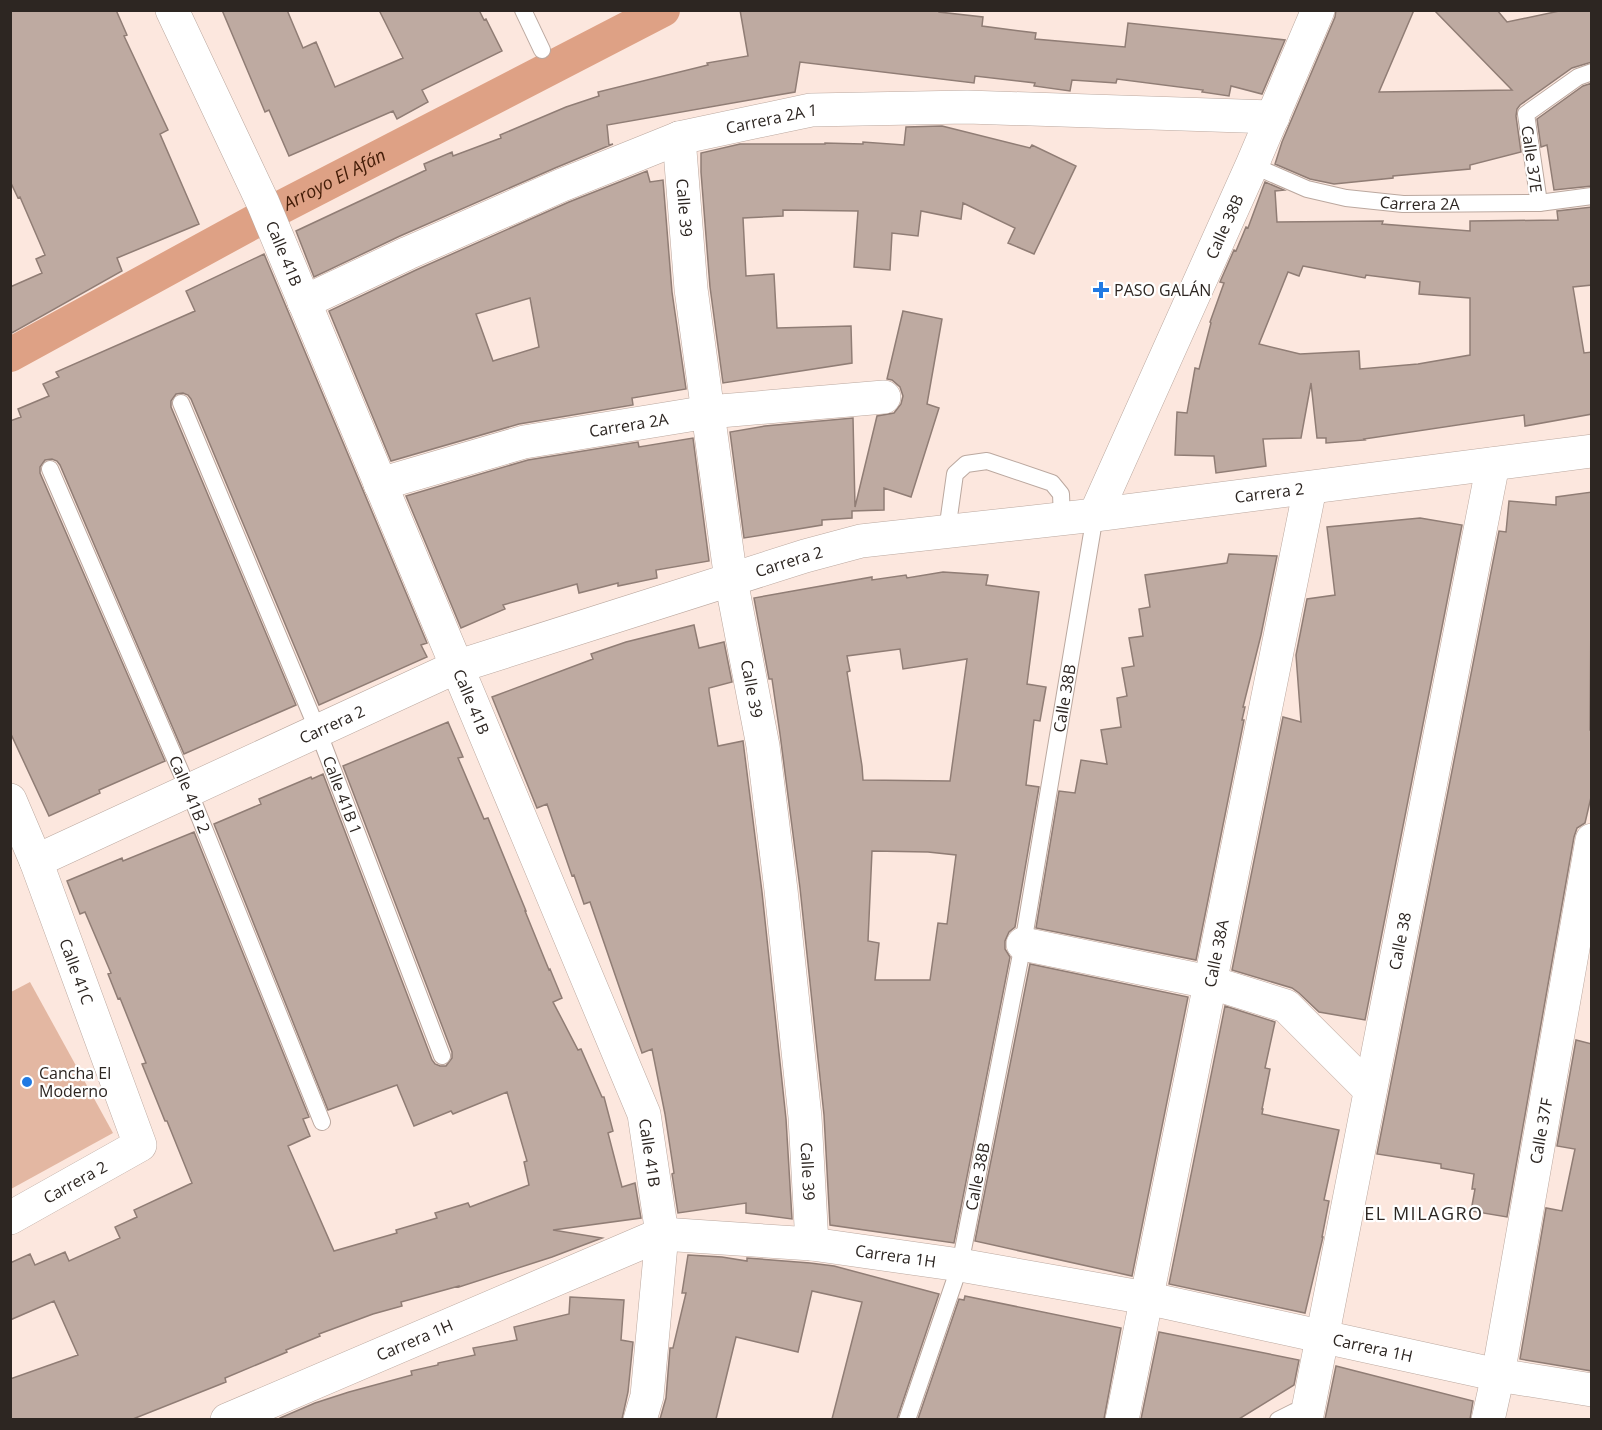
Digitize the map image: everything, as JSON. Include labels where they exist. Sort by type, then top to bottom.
[{"type":"street","name":"Calle 41B","points":[[172,10],[263,203],[644,1114],[662,1234],[646,1396],[640,1419]]},
{"type":"street","name":"Calle 38B","points":[[1095,515],[1252,165],[1318,10]]},
{"type":"street","name":"Carrera 2A 1","points":[[304,302],[552,189],[680,138],[811,110],[967,107],[1273,117]]},
{"type":"street","name":"Calle 39","points":[[680,138],[691,289],[730,580],[763,746],[779,879],[805,1116],[812,1244]]},
{"type":"street","name":"Carrera 2A","points":[[380,484],[524,442],[708,412],[884,397]]},
{"type":"street","name":"Carrera 2","points":[[36,861],[456,667],[805,556],[861,541],[1095,515],[1592,451]]},
{"type":"street","name":"Calle 38","points":[[1297,1416],[1323,1337],[1493,464]]},
{"type":"street","name":"Calle 38A","points":[[1122,1419],[1310,488]]},
{"type":"street","name":"Calle 41C","points":[[10,800],[36,861],[140,1145]]},
{"type":"street","name":"Calle 37F","points":[[1488,1419],[1498,1375],[1592,840]]},
{"type":"street","points":[[1023,944],[1209,982],[1286,1006],[1370,1090]]},
{"type":"street","name":"Carrera 2","points":[[10,1218],[140,1145]]},
{"type":"street","name":"Carrera 1H","points":[[227,1419],[662,1234],[812,1244],[960,1265],[1146,1298],[1498,1375],[1592,1390]]},
{"type":"lane","points":[[523,10],[542,50]]},
{"type":"lane","name":"Calle 37E","points":[[1539,203],[1526,114],[1578,77],[1592,72]]},
{"type":"lane","name":"Carrera 2A","points":[[1252,165],[1307,189],[1346,198],[1403,204],[1539,203],[1592,196]]},
{"type":"lane","name":"Calle 41B 1","points":[[181,403],[318,731],[442,1056]]},
{"type":"lane","points":[[947,531],[955,474],[966,464],[987,461],[1052,483],[1061,494],[1062,519]]},
{"type":"lane","name":"Calle 41B 2","points":[[50,469],[189,791],[322,1122]]},
{"type":"lane","name":"Calle 38B","points":[[907,1419],[960,1265],[1023,944],[1095,515]]},
{"type":"shaded area","points":[[30,982],[113,1133],[11,1189],[11,992]]},
{"type":"building","points":[[10,10],[116,10],[127,35],[124,36],[168,130],[160,134],[199,224],[117,258],[122,271],[10,334],[10,287],[42,273],[36,259],[45,255],[20,197],[18,198],[10,181]]},
{"type":"building","points":[[222,10],[287,10],[303,48],[316,42],[335,87],[403,58],[379,10],[479,10],[502,51],[422,90],[428,102],[397,119],[393,111],[289,156],[269,110],[265,112]]},
{"type":"building","points":[[740,10],[939,10],[939,12],[983,17],[982,26],[1036,33],[1035,39],[1125,47],[1128,23],[1285,40],[1262,94],[1231,86],[1229,96],[1202,92],[1203,90],[1117,79],[1116,83],[1072,80],[1070,91],[1034,86],[1035,83],[975,76],[974,83],[800,62],[795,92],[607,125],[609,145],[613,144],[400,236],[314,277],[296,231],[426,170],[424,164],[452,152],[453,156],[501,138],[500,135],[566,107],[599,96],[598,92],[708,65],[707,63],[748,56]]},
{"type":"building","points":[[1336,10],[1414,10],[1379,92],[1512,90],[1434,10],[1497,10],[1507,22],[1564,10],[1592,10],[1592,62],[1572,68],[1520,105],[1516,116],[1521,152],[1470,165],[1470,169],[1334,184],[1310,179],[1275,164]]},
{"type":"building","points":[[1592,83],[1592,186],[1554,190],[1547,145],[1541,147],[1537,119],[1583,86]]},
{"type":"building","points":[[942,126],[1030,148],[1032,145],[1076,166],[1034,254],[1008,243],[1015,228],[963,203],[961,219],[921,211],[918,236],[892,233],[890,270],[854,267],[858,211],[783,210],[783,216],[743,218],[746,276],[774,274],[777,328],[851,326],[852,363],[723,383],[710,287],[701,153],[740,144],[863,144],[863,142],[904,145],[906,127]]},
{"type":"building","points":[[647,171],[650,182],[663,180],[672,292],[686,389],[632,398],[633,405],[519,424],[391,461],[329,311],[569,202]],"holes":[[[530,298],[539,347],[493,361],[476,314]]]},
{"type":"building","points":[[1265,182],[1284,190],[1275,191],[1277,222],[1383,221],[1382,224],[1470,231],[1470,221],[1558,220],[1557,211],[1592,207],[1592,285],[1573,287],[1584,353],[1592,352],[1592,414],[1525,426],[1524,415],[1365,440],[1326,443],[1326,438],[1317,438],[1311,383],[1301,438],[1263,439],[1266,466],[1216,473],[1214,456],[1175,455],[1177,412],[1187,413],[1195,368],[1199,369],[1210,322],[1224,283],[1220,282],[1234,250],[1236,251],[1246,227],[1248,228]],"holes":[[[1303,266],[1365,278],[1366,275],[1420,282],[1419,294],[1470,298],[1470,355],[1418,364],[1360,369],[1359,351],[1300,354],[1259,344],[1288,272],[1299,276]]]},
{"type":"building","points":[[264,254],[427,643],[421,645],[427,657],[319,705],[191,399],[183,393],[176,394],[171,401],[171,407],[296,705],[184,754],[60,465],[52,459],[45,460],[40,467],[40,473],[165,761],[99,790],[100,793],[49,816],[10,732],[10,421],[21,417],[18,409],[49,396],[43,384],[59,377],[56,372],[195,311],[186,291]]},
{"type":"building","points":[[903,311],[942,319],[927,404],[939,408],[911,497],[884,488],[884,510],[852,511],[852,518],[822,520],[822,525],[744,538],[730,432],[765,426],[853,418],[855,507],[877,416],[894,413],[901,404],[903,396],[900,387],[887,379]]},
{"type":"building","points":[[693,438],[709,561],[656,570],[657,578],[618,586],[618,583],[579,593],[577,584],[503,605],[505,609],[461,628],[406,496],[528,460],[638,442],[639,447]]},
{"type":"building","points":[[1592,492],[1590,730],[1592,730],[1592,793],[1585,823],[1577,828],[1574,837],[1507,1217],[1471,1211],[1475,1189],[1472,1189],[1474,1174],[1441,1168],[1441,1164],[1377,1154],[1499,531],[1506,532],[1509,501],[1556,505],[1556,497]]},
{"type":"building","points":[[1420,518],[1462,525],[1365,1020],[1319,1012],[1292,988],[1232,970],[1283,717],[1301,722],[1296,655],[1307,599],[1335,595],[1327,527]]},
{"type":"building","points":[[1229,554],[1277,556],[1243,707],[1245,707],[1242,720],[1244,720],[1196,960],[1036,928],[1059,791],[1075,793],[1081,760],[1107,764],[1101,730],[1121,727],[1117,698],[1127,696],[1122,668],[1134,666],[1129,638],[1143,636],[1139,609],[1150,607],[1145,575],[1227,563]]},
{"type":"building","points":[[943,572],[988,575],[986,585],[1039,592],[1027,684],[1046,687],[1040,721],[1034,720],[1026,785],[1039,787],[1015,927],[1009,932],[1005,941],[1005,949],[1010,957],[954,1243],[830,1225],[824,1115],[800,888],[772,679],[769,679],[754,598],[872,577],[872,580],[906,575],[907,578]],"holes":[[[900,649],[903,669],[967,659],[950,781],[863,780],[847,672],[850,671],[847,656]],[[872,851],[956,855],[947,924],[938,923],[930,980],[875,980],[879,943],[868,941]]]},
{"type":"building","points":[[694,625],[699,648],[724,642],[732,682],[709,688],[718,746],[743,741],[762,892],[786,1119],[792,1219],[746,1213],[746,1203],[678,1213],[665,1114],[652,1049],[642,1053],[590,902],[584,904],[547,804],[537,808],[492,697],[593,659],[591,654],[626,642]]},
{"type":"building","points":[[448,722],[463,757],[458,758],[484,819],[488,818],[562,998],[553,1002],[578,1050],[581,1049],[602,1097],[604,1097],[613,1131],[608,1133],[622,1187],[635,1183],[641,1218],[553,1230],[602,1238],[459,1287],[401,1302],[402,1306],[319,1334],[320,1336],[286,1350],[287,1352],[225,1378],[226,1382],[133,1419],[10,1419],[10,1379],[78,1355],[54,1301],[10,1320],[10,1263],[30,1254],[35,1265],[65,1252],[69,1261],[120,1238],[115,1227],[137,1217],[134,1210],[192,1183],[142,1064],[146,1063],[108,974],[111,973],[85,912],[80,914],[67,881],[194,832],[309,1117],[303,1119],[310,1136],[288,1146],[334,1251],[397,1233],[396,1230],[437,1218],[435,1213],[468,1203],[470,1207],[529,1185],[524,1162],[527,1161],[507,1092],[453,1114],[451,1111],[414,1126],[397,1085],[328,1110],[214,824],[261,804],[259,799],[323,774],[432,1060],[435,1064],[446,1066],[452,1058],[452,1052],[343,766]]},
{"type":"building","points":[[1030,964],[1188,997],[1132,1276],[975,1241]]},
{"type":"building","points":[[1225,1006],[1275,1022],[1265,1068],[1270,1069],[1262,1114],[1339,1130],[1324,1200],[1329,1201],[1323,1237],[1305,1313],[1169,1284]]},
{"type":"building","points":[[1576,1040],[1592,1044],[1592,1371],[1520,1359],[1546,1208],[1562,1211],[1575,1149],[1557,1146]]},
{"type":"building","points":[[688,1255],[834,1266],[939,1294],[897,1419],[832,1419],[862,1302],[812,1291],[798,1352],[736,1337],[716,1419],[660,1419],[666,1398],[670,1348],[673,1348],[686,1293],[682,1293]]},
{"type":"building","points":[[965,1296],[1121,1328],[1104,1419],[918,1419],[959,1299],[964,1300]]},
{"type":"building","points":[[570,1297],[624,1300],[621,1340],[633,1342],[628,1392],[622,1419],[280,1419],[315,1403],[412,1375],[411,1371],[475,1355],[473,1348],[517,1340],[514,1327],[569,1314]]},
{"type":"building","points":[[1159,1332],[1299,1360],[1294,1385],[1239,1419],[1141,1419]]},
{"type":"building","points":[[1336,1366],[1473,1401],[1470,1419],[1325,1419]]},
{"type":"waterway","name":"Arroyo El Afán","points":[[10,355],[268,214],[663,10]]},
{"type":"place","name":"PASO GALÁN","points":[[1101,290]]},
{"type":"place","name":"Cancha El Moderno","points":[[27,1082]]},
{"type":"district","name":"EL MILAGRO","points":[[1424,1214]]}]
